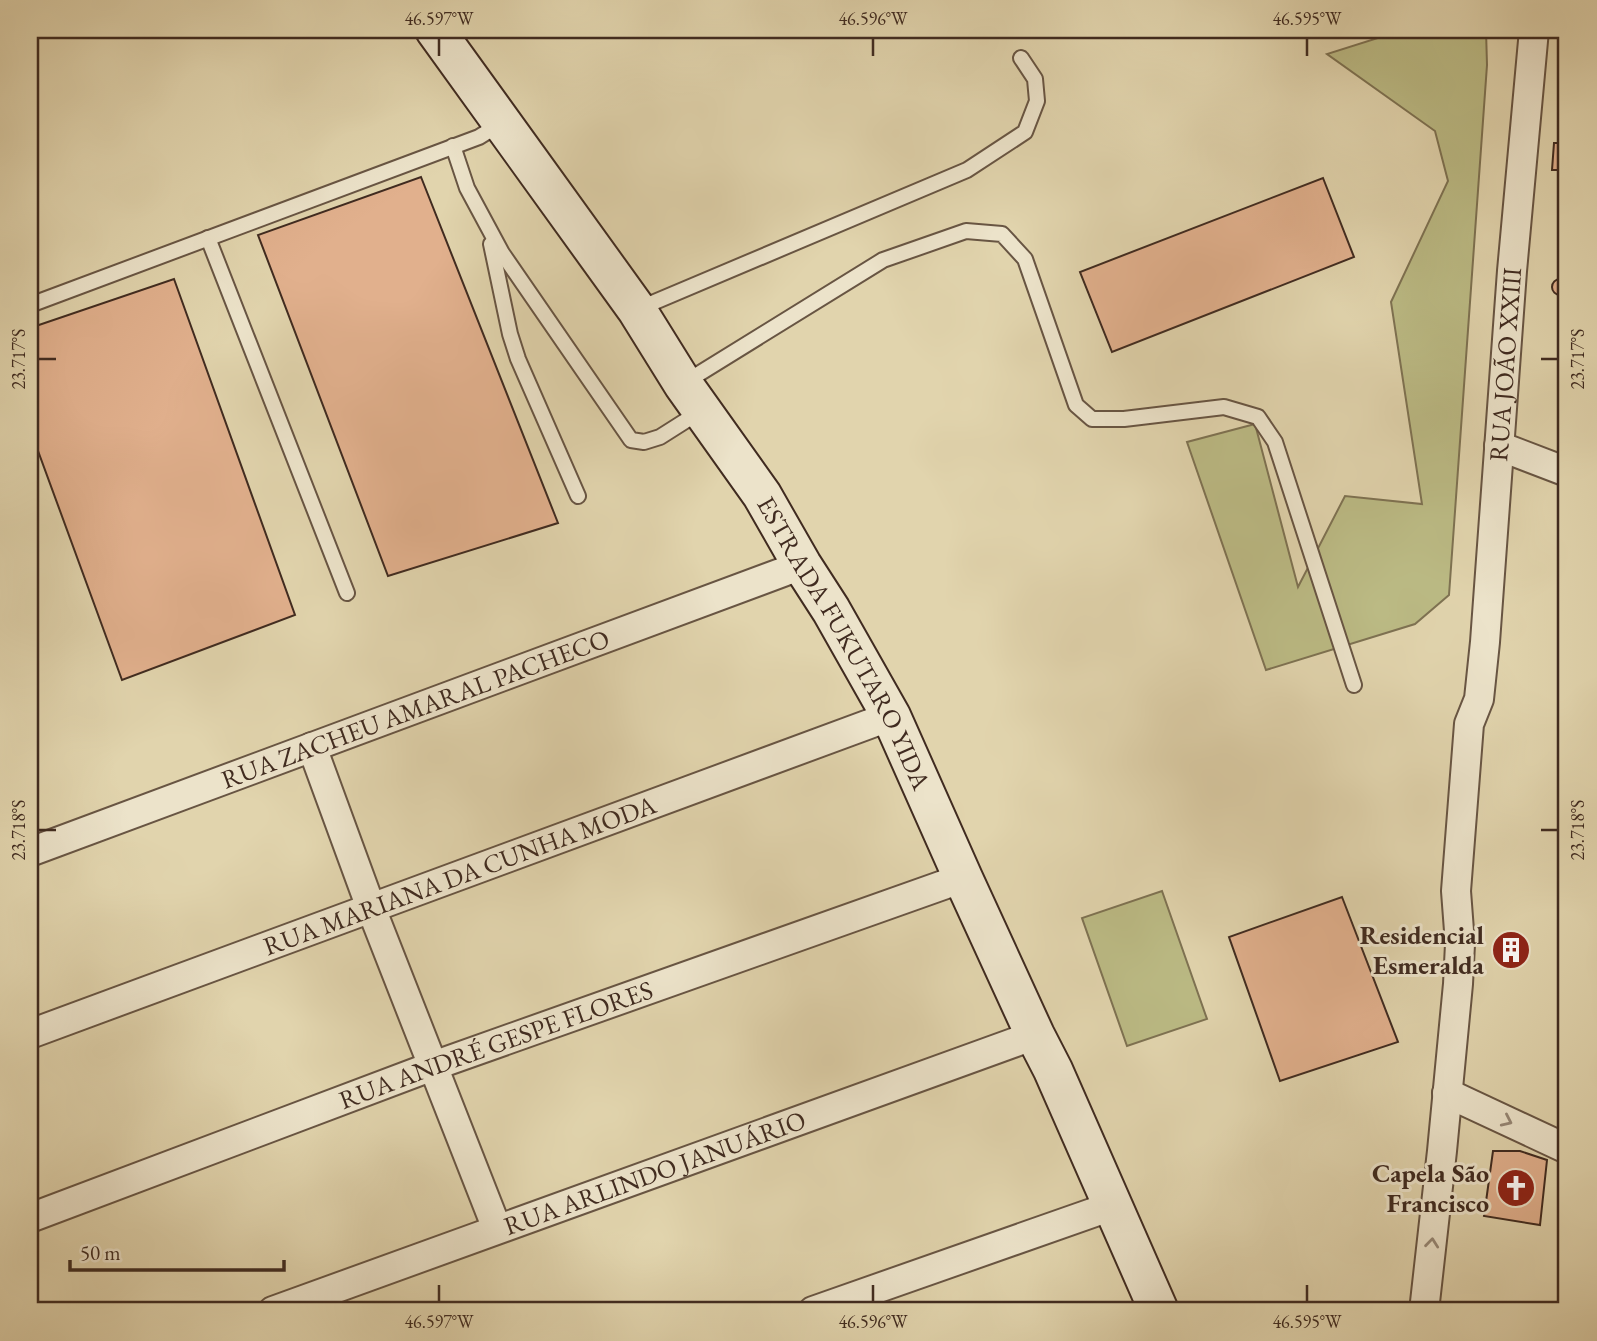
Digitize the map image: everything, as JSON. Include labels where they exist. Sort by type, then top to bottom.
[{"type":"street","name":"ESTRADA FUKUTARO YIDA","points":[[435,30],[637,310],[693,397],[762,495],[891,716],[1053,1070],[1159,1311]]},
{"type":"street","name":"RUA JOÃO XXIII","points":[[1428,1310],[1460,943],[1455,891],[1469,724],[1479,699],[1534,30]]},
{"type":"street","points":[[1499,446],[1567,472]]},
{"type":"street","name":"RUA ZACHEU AMARAL PACHECO","points":[[30,852],[802,565]]},
{"type":"street","name":"RUA MARIANA DA CUNHA MODA","points":[[30,1034],[891,716]]},
{"type":"street","points":[[312,747],[497,1229]]},
{"type":"street","name":"RUA ANDRÉ GESPE FLORES","points":[[30,1218],[433,1066],[963,878]]},
{"type":"street","name":"RUA ARLINDO JANUÁRIO","points":[[273,1311],[1035,1035]]},
{"type":"street","points":[[1447,1093],[1567,1149]]},
{"type":"street","points":[[813,1311],[1112,1206]]},
{"type":"lane","points":[[637,310],[967,170],[1026,132],[1037,101],[1035,79],[1021,58]]},
{"type":"lane","points":[[30,305],[479,136],[502,123]]},
{"type":"lane","points":[[453,146],[467,188],[502,253],[631,440],[644,442],[660,437],[693,397],[883,260],[966,231],[1002,234],[1026,259],[1076,405],[1092,419],[1124,419],[1224,407],[1258,416],[1275,442],[1354,685]]},
{"type":"lane","points":[[488,229],[510,334],[518,359],[578,496]]},
{"type":"lane","points":[[208,238],[347,593]]},
{"type":"shaded area","points":[[1403,30],[1486,30],[1487,65],[1449,595],[1415,624],[1266,670],[1187,442],[1255,424],[1298,587],[1345,496],[1422,504],[1391,302],[1448,181],[1435,131],[1327,54]]},
{"type":"shaded area","points":[[1162,891],[1207,1019],[1127,1046],[1082,918]]},
{"type":"building","points":[[1554,143],[1567,143],[1567,170],[1552,170]]},
{"type":"building","points":[[421,177],[558,523],[388,576],[258,235]]},
{"type":"building","points":[[1323,178],[1354,257],[1112,352],[1080,272]]},
{"type":"building","points":[[174,279],[295,615],[122,680],[30,429],[30,328]]},
{"type":"building","points":[[1560,279],[1566,281],[1566,293],[1560,295],[1554,293],[1552,287],[1554,281]]},
{"type":"building","points":[[1342,897],[1398,1042],[1280,1081],[1229,937]]},
{"type":"building","name":"Residencial Esmeralda","points":[[1505,940],[1522,947],[1517,961],[1499,953]]},
{"type":"building","name":"Capela São Francisco","points":[[1493,1151],[1520,1151],[1547,1160],[1540,1225],[1484,1216]]},
{"type":"place","name":"Residencial Esmeralda","points":[[1511,950]]},
{"type":"place","name":"Capela São Francisco","points":[[1516,1188]]}]
